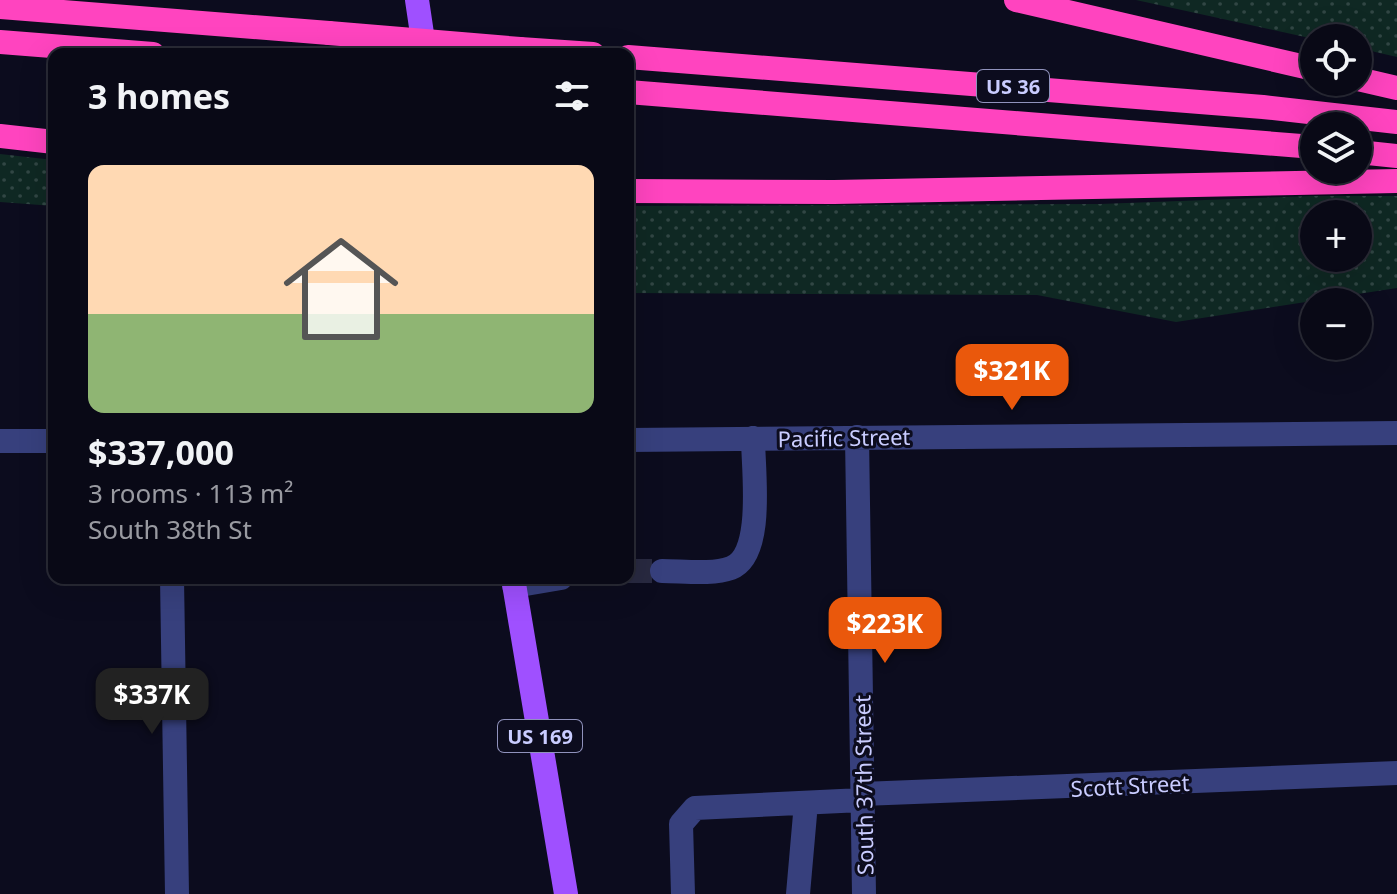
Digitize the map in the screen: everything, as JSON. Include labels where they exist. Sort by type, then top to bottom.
[{"type":"highway","points":[[1016,0],[1300,66]]},
{"type":"highway","points":[[0,7],[508,48]]},
{"type":"highway","points":[[0,42],[76,48]]},
{"type":"highway","name":"US 36","points":[[634,57],[1263,107],[1397,122]]},
{"type":"highway","points":[[1372,82],[1397,88]]},
{"type":"highway","name":"US 36","points":[[634,92],[1300,146]]},
{"type":"highway","points":[[0,136],[48,141]]},
{"type":"highway","points":[[1372,153],[1397,156]]},
{"type":"highway","points":[[634,191],[834,192],[1397,181]]},
{"type":"main road","points":[[417,0],[424,48]]},
{"type":"main road","name":"US 169","points":[[514,584],[566,894]]},
{"type":"street","name":"Pacific Street","points":[[634,440],[1397,433]]},
{"type":"street","name":"South 37th Street","points":[[857,437],[864,894]]},
{"type":"street","points":[[662,571],[727,569],[744,557],[754,533],[753,438]]},
{"type":"street","points":[[0,441],[48,441]]},
{"type":"street","points":[[172,584],[177,894]]},
{"type":"street","name":"Scott Street","points":[[683,894],[681,824],[695,808],[862,797],[1397,773]]},
{"type":"street","points":[[798,894],[806,803]]},
{"type":"green space","points":[[1136,0],[1397,0],[1397,57],[1372,51],[1372,24],[1300,24],[1300,36]]},
{"type":"green space","points":[[0,154],[48,159],[48,206],[0,202]]},
{"type":"green space","points":[[1397,196],[1397,288],[1372,292],[1372,288],[1300,288],[1300,303],[1176,322],[1037,295],[634,293],[634,206],[1100,204]]},
{"type":"tunnel","points":[[634,571],[662,571]]}]
